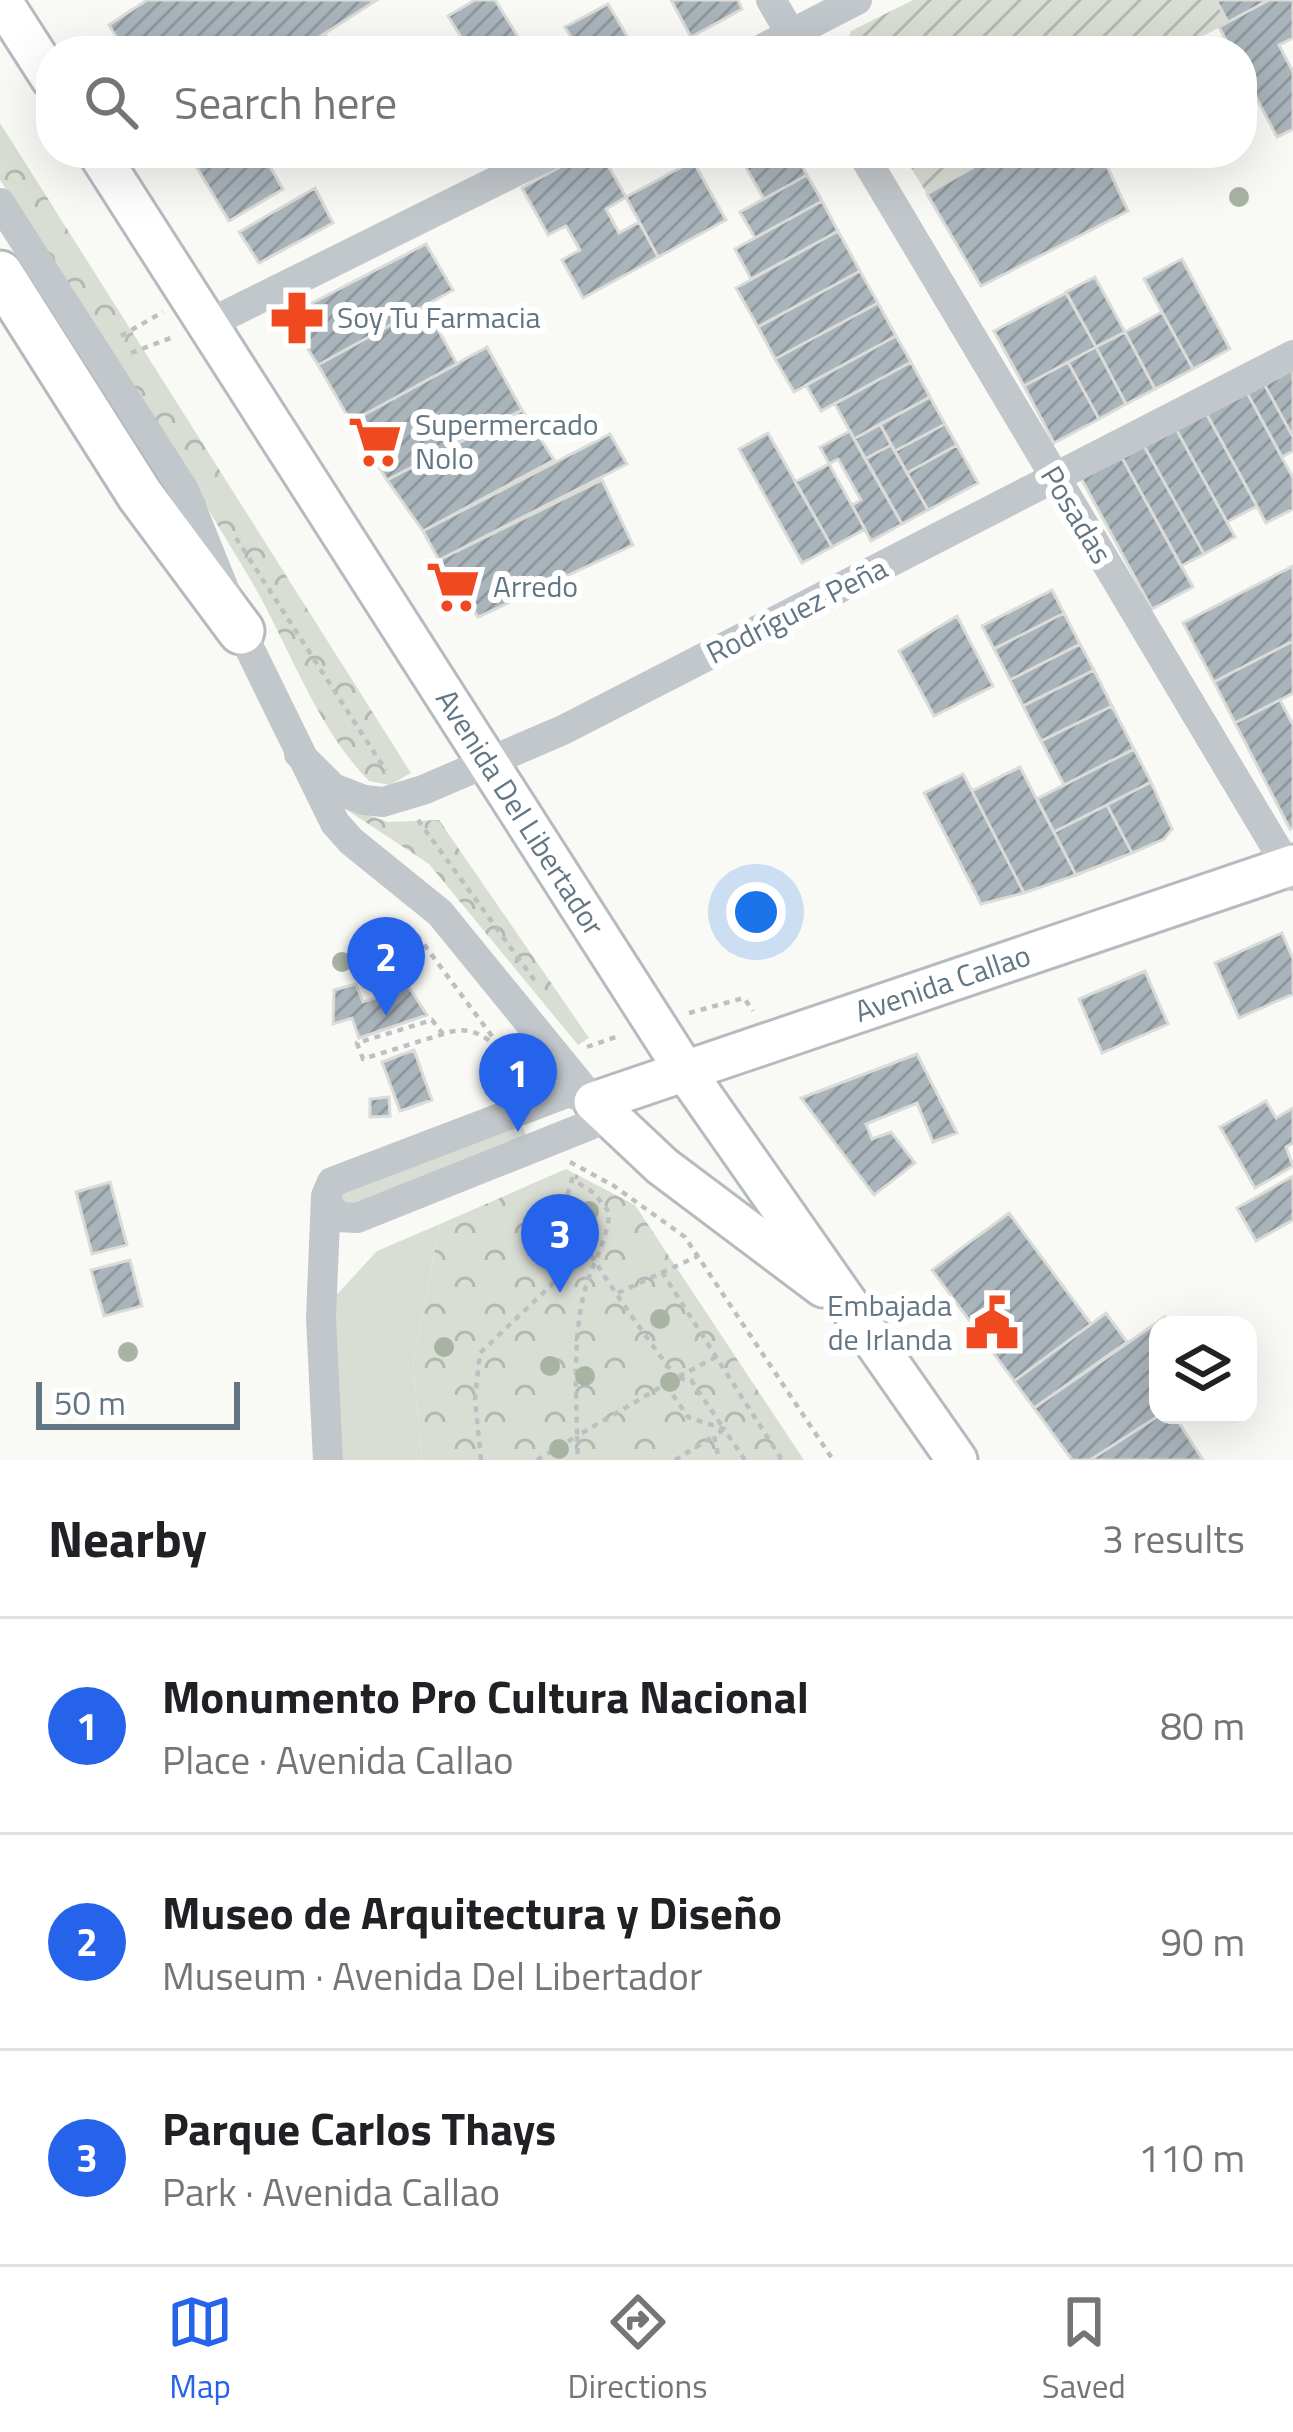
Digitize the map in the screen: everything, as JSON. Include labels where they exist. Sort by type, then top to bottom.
[{"type":"highway","points":[[0,274],[140,495],[241,631]]},
{"type":"main road","points":[[1,0],[36,55]]},
{"type":"main road","name":"Avenida Del Libertador","points":[[107,168],[685,1071],[957,1460]]},
{"type":"main road","name":"Avenida Callao","points":[[594,1102],[1291,869]]},
{"type":"main road","points":[[594,1102],[662,1166],[848,1305]]},
{"type":"street","points":[[771,0],[792,36]]},
{"type":"street","points":[[806,36],[857,0]]},
{"type":"street","points":[[197,311],[519,168]]},
{"type":"street","name":"Posadas","points":[[871,168],[1291,869]]},
{"type":"street","points":[[0,203],[184,490],[241,631],[299,754],[343,832],[440,913],[594,1102]]},
{"type":"street","name":"Rodríguez Peña","points":[[299,754],[333,788],[364,800],[403,798],[563,730],[1293,355]]},
{"type":"street","name":"Avenida Callao","points":[[327,1203],[328,1189],[337,1178],[569,1092],[594,1102],[590,1125],[357,1218]]},
{"type":"street","points":[[327,1203],[338,1216],[357,1218]]},
{"type":"street","points":[[327,1203],[320,1318],[328,1460]]},
{"type":"street","points":[[323,1270],[335,1241],[357,1218]]},
{"type":"path","points":[[111,342],[197,311]]},
{"type":"path","points":[[120,357],[197,311]]},
{"type":"path","points":[[405,918],[503,1051],[470,1030],[363,1059],[357,1043],[432,1020],[443,1034]]},
{"type":"path","points":[[572,1165],[614,1186],[686,1237],[832,1460]]},
{"type":"path","points":[[578,1460],[578,1330],[595,1259],[608,1232],[609,1212],[594,1193],[572,1179],[567,1198],[570,1210],[595,1259],[676,1378],[691,1380],[745,1460]]},
{"type":"path","points":[[481,1460],[475,1399],[480,1353],[589,1249]]},
{"type":"path","points":[[618,1293],[698,1256]]},
{"type":"path","points":[[662,1272],[782,1460]]},
{"type":"path","points":[[537,1460],[716,1357]]},
{"type":"path","points":[[666,1384],[688,1417],[724,1429]]},
{"type":"path","points":[[675,1460],[724,1429]]},
{"type":"path","points":[[714,1436],[719,1460]]},
{"type":"green space","points":[[913,0],[1269,0],[1203,36],[849,36]]},
{"type":"green space","points":[[0,123],[411,773],[390,785],[369,781],[334,736],[253,584],[0,180]]},
{"type":"green space","points":[[911,168],[972,168],[927,194]]},
{"type":"green space","points":[[341,806],[388,822],[439,820],[589,1038],[578,1045],[429,864]]},
{"type":"green space","points":[[521,1122],[527,1139],[348,1206],[340,1198],[341,1192]]},
{"type":"green space","points":[[566,1169],[635,1205],[804,1460],[422,1460],[413,1363],[440,1224]]},
{"type":"green space","points":[[440,1224],[413,1363],[422,1460],[343,1460],[330,1302],[377,1251]]},
{"type":"building","points":[[147,0],[377,0],[321,36],[116,36],[109,25]]},
{"type":"building","points":[[475,0],[495,0],[518,36],[461,36],[448,16]]},
{"type":"building","points":[[671,0],[738,0],[742,9],[690,36]]},
{"type":"building","points":[[1216,0],[1269,0],[1228,22]]},
{"type":"building","points":[[1269,0],[1293,0],[1293,38],[1279,45],[1293,72],[1293,129],[1277,137],[1257,99],[1257,36],[1224,36],[1219,27]]},
{"type":"building","points":[[608,4],[627,36],[570,36],[565,27]]},
{"type":"building","points":[[197,168],[271,168],[283,189],[229,221]]},
{"type":"building","points":[[558,168],[610,168],[626,197],[606,209],[619,233],[639,222],[658,257],[583,298],[562,260],[580,250],[566,226],[548,235],[522,188]]},
{"type":"building","points":[[680,168],[697,168],[726,220],[658,257],[626,197]]},
{"type":"building","points":[[746,168],[803,168],[807,175],[764,199]]},
{"type":"building","points":[[972,168],[1108,168],[1128,211],[981,286],[927,194]]},
{"type":"building","points":[[807,175],[822,201],[755,238],[740,212]]},
{"type":"building","points":[[315,188],[333,223],[259,263],[239,232]]},
{"type":"building","points":[[822,201],[838,231],[751,279],[735,249]]},
{"type":"building","points":[[838,231],[860,271],[758,327],[736,288]]},
{"type":"building","points":[[426,244],[453,290],[318,365],[287,316]]},
{"type":"building","points":[[1182,259],[1230,349],[1193,369],[1144,279]]},
{"type":"building","points":[[860,271],[878,303],[775,359],[758,327]]},
{"type":"building","points":[[1095,277],[1125,332],[1096,347],[1066,292]]},
{"type":"building","points":[[1066,293],[1096,347],[1024,386],[994,331]]},
{"type":"building","points":[[878,303],[896,336],[794,392],[775,359]]},
{"type":"building","points":[[425,306],[457,364],[351,422],[318,365]]},
{"type":"building","points":[[1162,312],[1193,369],[1155,389],[1125,332]]},
{"type":"building","points":[[1125,332],[1155,389],[1126,404],[1096,347]]},
{"type":"building","points":[[896,336],[911,362],[821,411],[806,385]]},
{"type":"building","points":[[487,347],[522,410],[387,480],[351,422]]},
{"type":"building","points":[[1096,347],[1126,404],[1099,419],[1068,362]]},
{"type":"building","points":[[911,362],[930,397],[854,439],[835,404]]},
{"type":"building","points":[[1068,362],[1099,419],[1054,443],[1024,386]]},
{"type":"building","points":[[1293,364],[1293,437],[1262,380]]},
{"type":"building","points":[[1262,380],[1293,437],[1293,451],[1282,457],[1245,389]]},
{"type":"building","points":[[1245,389],[1293,478],[1293,509],[1266,523],[1205,411]]},
{"type":"building","points":[[930,397],[945,424],[895,451],[880,424]]},
{"type":"building","points":[[522,410],[554,460],[423,531],[387,480]]},
{"type":"building","points":[[1205,411],[1257,506],[1227,522],[1175,427]]},
{"type":"building","points":[[880,424],[891,445],[865,459],[854,439]]},
{"type":"building","points":[[945,424],[957,445],[907,473],[895,451]]},
{"type":"building","points":[[1175,427],[1235,537],[1204,554],[1143,444]]},
{"type":"building","points":[[850,431],[902,524],[871,541],[852,505],[861,500],[838,459],[829,464],[820,447]]},
{"type":"building","points":[[768,433],[832,547],[802,563],[739,449]]},
{"type":"building","points":[[610,434],[627,464],[439,560],[423,531]]},
{"type":"building","points":[[1143,444],[1204,554],[1181,566],[1121,456]]},
{"type":"building","points":[[891,445],[928,510],[902,524],[865,459]]},
{"type":"building","points":[[957,445],[978,483],[928,510],[907,473]]},
{"type":"building","points":[[1121,456],[1193,587],[1152,609],[1081,478]]},
{"type":"building","points":[[829,464],[865,529],[832,547],[795,482]]},
{"type":"building","points":[[602,480],[633,545],[478,617],[439,560]]},
{"type":"building","points":[[1293,566],[1293,641],[1214,682],[1183,623]]},
{"type":"building","points":[[1052,590],[1064,613],[994,649],[982,626]]},
{"type":"building","points":[[1064,613],[1080,644],[1010,680],[994,649]]},
{"type":"building","points":[[957,616],[993,686],[934,716],[899,651]]},
{"type":"building","points":[[1293,641],[1293,693],[1235,723],[1214,682]]},
{"type":"building","points":[[1080,644],[1094,670],[1023,706],[1010,680]]},
{"type":"building","points":[[1094,670],[1112,706],[1041,741],[1023,706]]},
{"type":"building","points":[[1280,700],[1293,725],[1290,829],[1235,723]]},
{"type":"building","points":[[1112,706],[1134,749],[1064,785],[1041,741]]},
{"type":"building","points":[[1134,749],[1151,782],[1054,832],[1037,799]]},
{"type":"building","points":[[1020,767],[1076,875],[1024,893],[972,791]]},
{"type":"building","points":[[963,774],[1024,893],[981,904],[924,793]]},
{"type":"building","points":[[1151,782],[1172,829],[1164,839],[1132,853],[1107,805]]},
{"type":"building","points":[[1107,805],[1132,853],[1076,875],[1054,832]]},
{"type":"building","points":[[1282,933],[1293,959],[1293,994],[1239,1018],[1215,963]]},
{"type":"building","points":[[1145,971],[1168,1024],[1102,1053],[1079,999]]},
{"type":"building","points":[[356,984],[363,1002],[409,987],[427,1015],[359,1038],[352,1018],[333,1024],[334,990]]},
{"type":"building","points":[[414,1050],[432,1100],[400,1111],[382,1062]]},
{"type":"building","points":[[917,1054],[957,1133],[933,1142],[917,1103],[866,1124],[872,1139],[891,1132],[915,1163],[874,1195],[801,1098]]},
{"type":"building","points":[[389,1097],[390,1116],[370,1117],[370,1099]]},
{"type":"building","points":[[1266,1101],[1276,1118],[1293,1108],[1293,1143],[1286,1147],[1293,1166],[1255,1188],[1220,1127]]},
{"type":"building","points":[[1293,1176],[1293,1220],[1256,1241],[1237,1208]]},
{"type":"building","points":[[110,1182],[127,1245],[92,1254],[76,1192]]},
{"type":"building","points":[[1009,1213],[1091,1324],[1014,1381],[932,1270]]},
{"type":"building","points":[[130,1260],[142,1306],[104,1316],[91,1270]]},
{"type":"building","points":[[1106,1313],[1127,1342],[1034,1408],[1014,1381]]},
{"type":"building","points":[[1149,1328],[1149,1422],[1090,1460],[1072,1460],[1034,1408]]},
{"type":"building","points":[[1149,1422],[1180,1424],[1203,1460],[1090,1460]]},
{"type":"place","name":"Soy Tu Farmacia","points":[[297,318]]},
{"type":"place","name":"Supermercado Nolo","points":[[375,442]]},
{"type":"place","name":"Arredo","points":[[453,587]]},
{"type":"place","name":"Museo de Arquitectura y Diseño","points":[[386,1016]]},
{"type":"place","name":"Monumento Pro Cultura Nacional","points":[[518,1132]]},
{"type":"place","name":"Parque Carlos Thays","points":[[560,1293]]},
{"type":"place","name":"Embajada de Irlanda","points":[[992,1323]]}]
